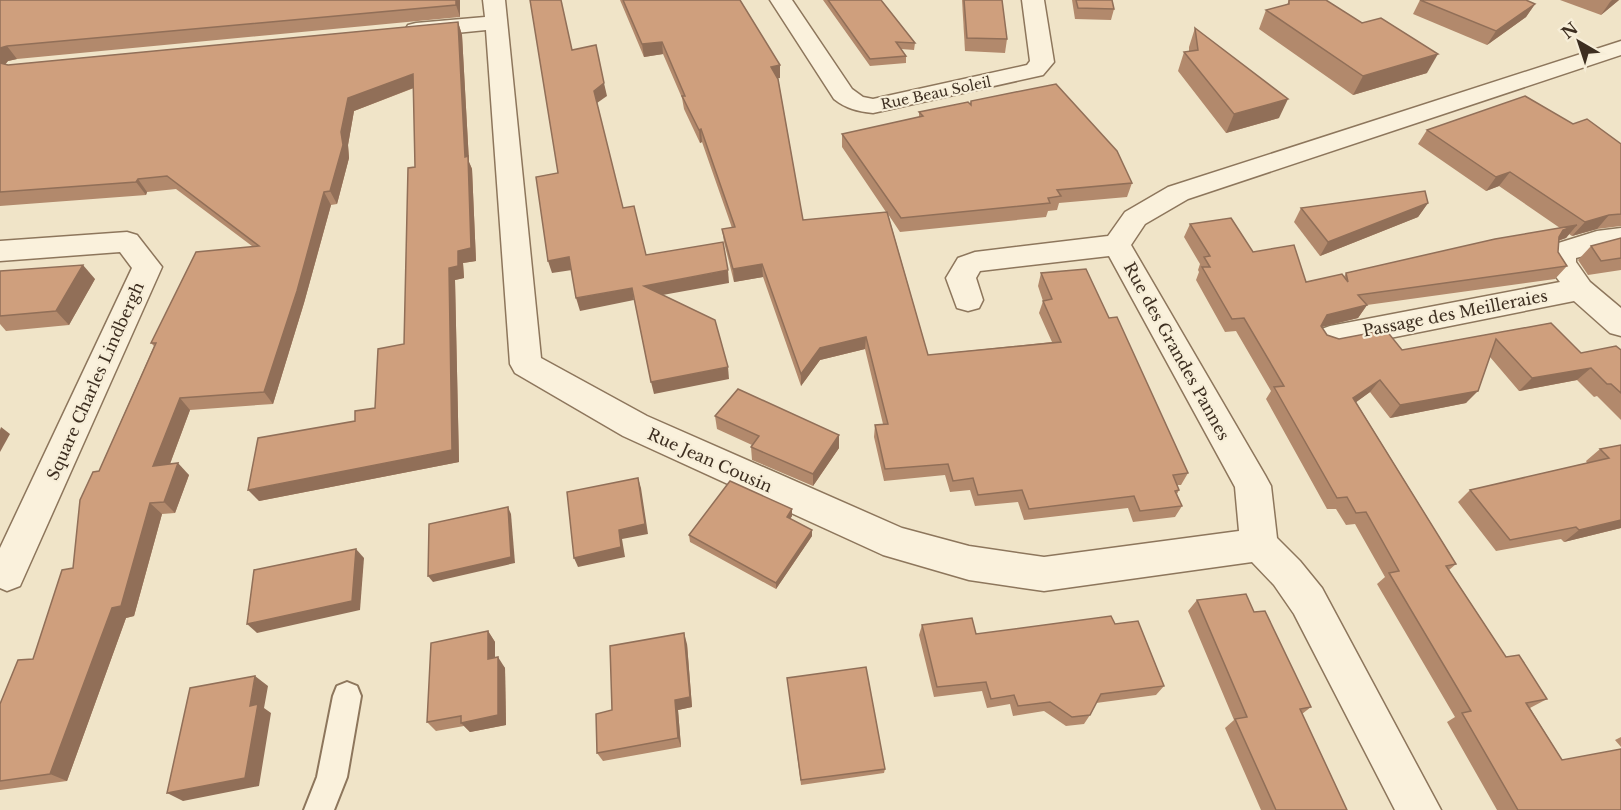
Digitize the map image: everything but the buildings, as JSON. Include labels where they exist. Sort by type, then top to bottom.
[{"type":"street","name":"Rue Beau Soleil","points":[[781,0],[843,94],[856,104],[873,106],[1035,70],[1042,62],[1033,0]]},
{"type":"street","points":[[394,32],[495,11]]},
{"type":"street","name":"Rue Jean Cousin","points":[[495,11],[526,364],[635,426],[896,543],[969,563],[1044,574],[1259,545]]},
{"type":"street","name":"Rue des Grandes Pannes","points":[[1259,545],[1253,486],[1117,245],[1135,218],[1178,193],[1621,48]]},
{"type":"street","points":[[1621,237],[1597,241],[1562,252],[1561,263],[1580,289],[1621,325]]},
{"type":"street","name":"Square Charles Lindbergh","points":[[0,251],[127,242],[147,267],[2,581]]},
{"type":"street","points":[[968,300],[962,278],[963,271],[975,262],[1117,245]]},
{"type":"street","name":"Passage des Meilleraies","points":[[1330,338],[1580,289]]},
{"type":"street","points":[[1259,545],[1287,573],[1308,601],[1419,810]]},
{"type":"lane","points":[[319,810],[332,777],[348,696]]}]
